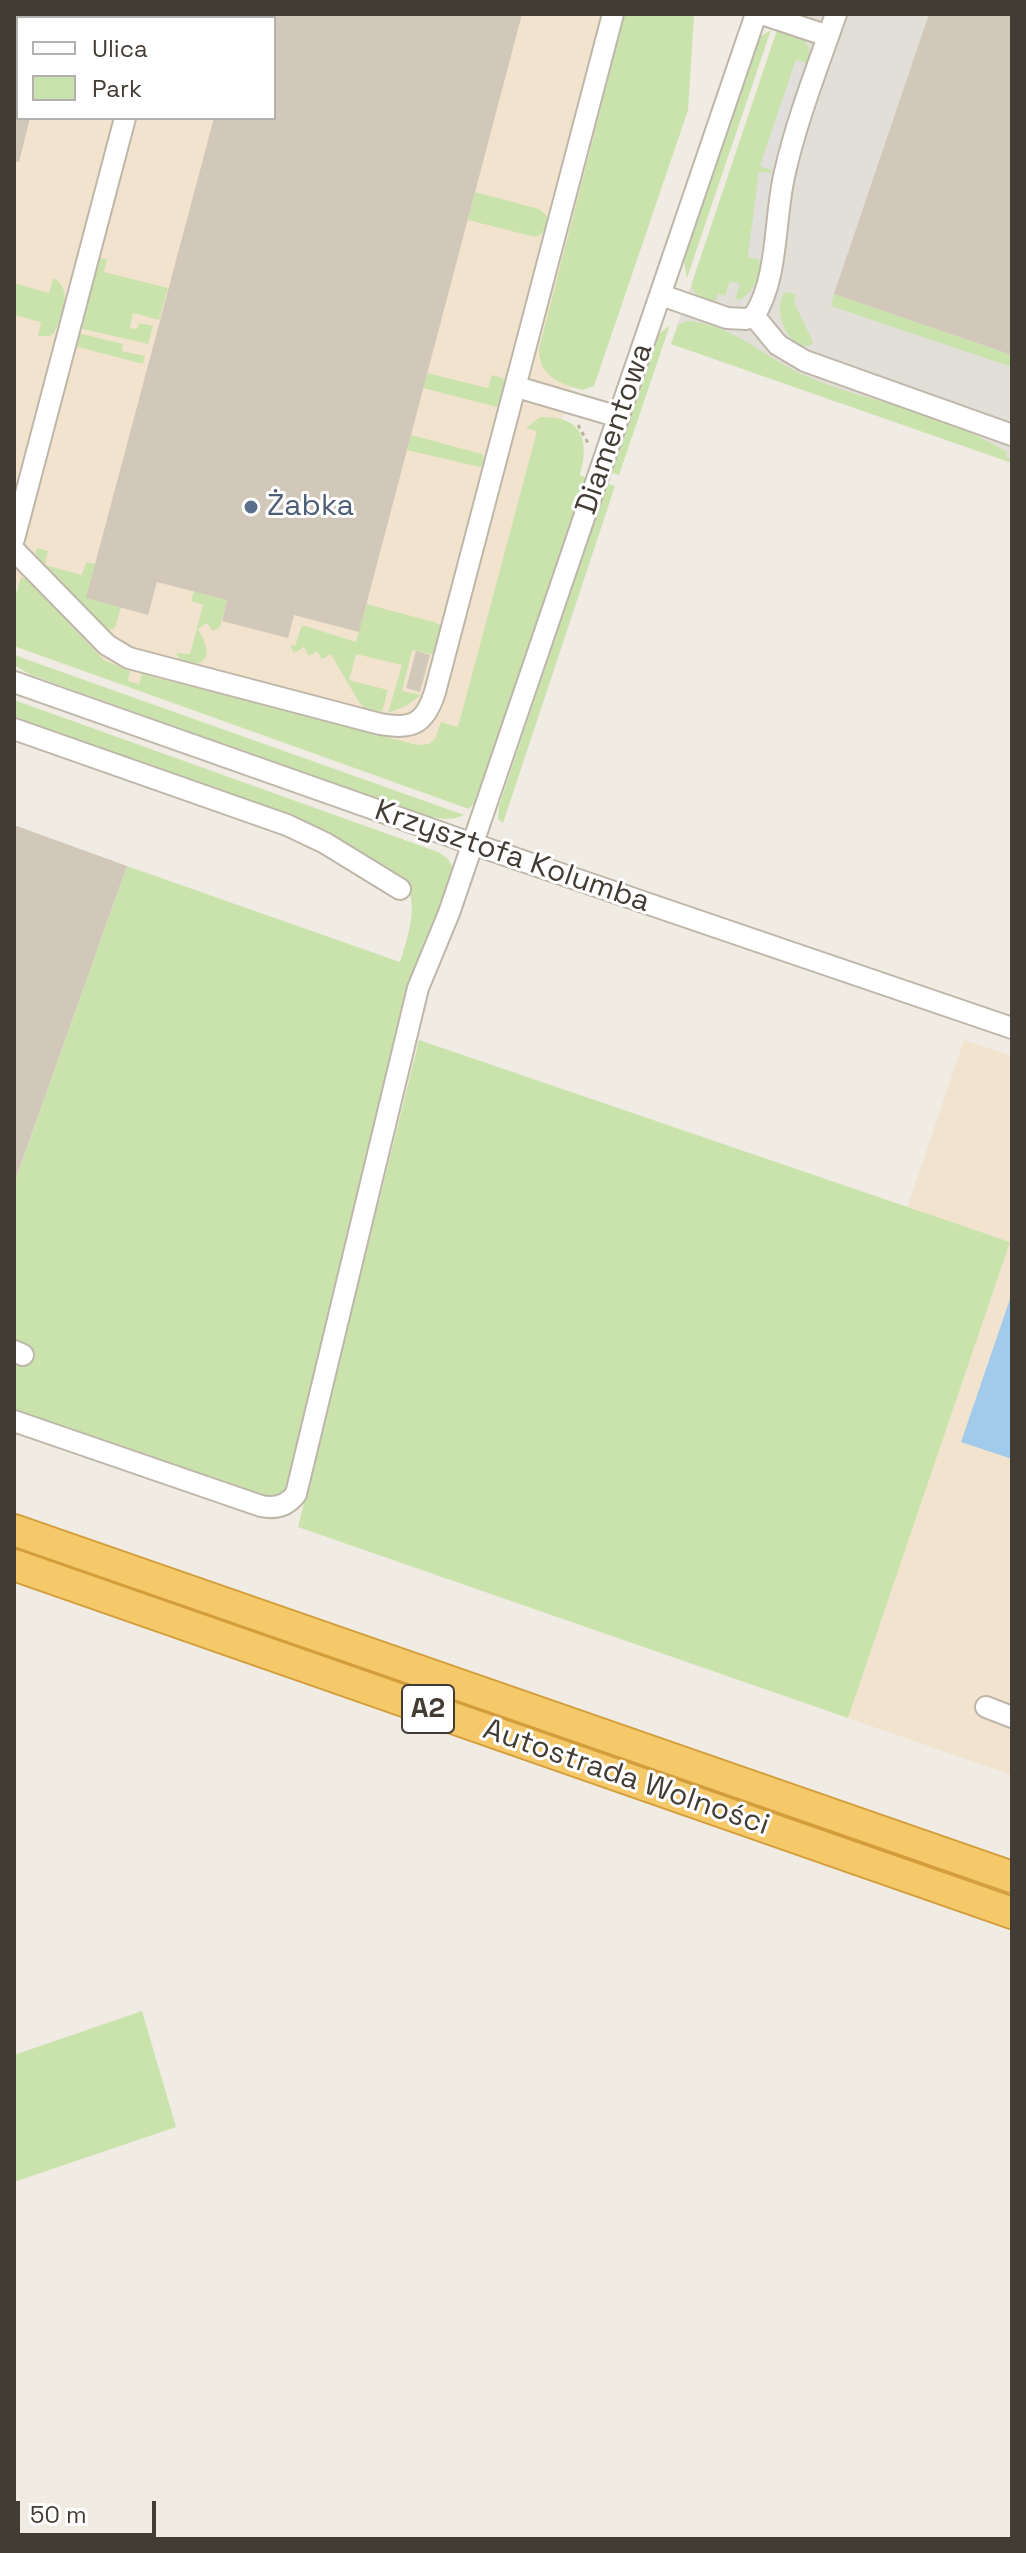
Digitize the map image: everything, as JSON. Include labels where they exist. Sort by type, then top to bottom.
[{"type":"highway","name":"Autostrada Wolności","points":[[14,1530],[1012,1877]]},
{"type":"highway","name":"Autostrada Wolności","points":[[14,1565],[1012,1913]]},
{"type":"street","points":[[14,550],[99,638],[121,655],[380,724],[415,724],[427,714],[517,387],[613,14]]},
{"type":"street","points":[[759,14],[828,36]]},
{"type":"street","name":"Diamentowa","points":[[14,1421],[261,1506],[279,1506],[293,1498],[301,1483],[418,988],[449,913],[759,14]]},
{"type":"street","points":[[661,295],[727,318],[746,319],[754,316],[767,286],[785,170],[836,14]]},
{"type":"street","points":[[14,539],[124,120]]},
{"type":"street","points":[[754,316],[778,345],[805,361],[1012,435]]},
{"type":"street","points":[[517,387],[619,417]]},
{"type":"street","points":[[14,559],[14,579]]},
{"type":"street","name":"Krzysztofa Kolumba","points":[[14,682],[473,844],[1012,1028]]},
{"type":"street","points":[[14,729],[301,831],[400,889]]},
{"type":"street","points":[[986,1707],[1012,1717]]},
{"type":"path","points":[[573,420],[586,438],[589,449]]},
{"type":"shaded area","points":[[14,14],[694,14],[688,110],[594,386],[583,390],[571,387],[461,778],[344,764],[14,646],[14,600],[19,586],[14,584]]},
{"type":"shaded area","points":[[783,14],[1012,14],[1012,463],[671,344]]},
{"type":"shaded area","points":[[796,60],[808,64],[772,170],[760,166]]},
{"type":"shaded area","points":[[759,172],[770,173],[759,259],[748,257]]},
{"type":"shaded area","points":[[964,1040],[1012,1056],[1012,1775],[848,1718],[1010,1242],[907,1208]]},
{"type":"green space","points":[[625,14],[694,14],[688,110],[594,386],[583,390],[559,382],[547,373],[539,349]]},
{"type":"green space","points":[[778,27],[792,32],[806,43],[809,49],[808,64],[796,60],[760,166],[772,170],[770,173],[759,172],[748,257],[759,259],[758,277],[753,288],[740,300],[735,299],[740,284],[730,281],[725,296],[718,293],[714,305],[698,297],[691,286]]},
{"type":"green space","points":[[771,30],[687,278],[686,252],[756,46],[761,36]]},
{"type":"green space","points":[[475,192],[539,209],[547,216],[546,230],[535,237],[468,220]]},
{"type":"green space","points":[[99,258],[107,259],[104,272],[168,288],[159,320],[133,313],[130,328],[137,329],[139,323],[153,326],[148,344],[79,328]]},
{"type":"green space","points":[[53,278],[63,288],[63,311],[54,333],[38,336],[41,322],[14,315],[14,283],[49,293]]},
{"type":"green space","points":[[789,292],[796,295],[794,302],[813,342],[809,346],[794,341],[784,327],[781,301],[783,294]]},
{"type":"green space","points":[[834,294],[1012,355],[1012,367],[831,306]]},
{"type":"green space","points":[[688,321],[719,328],[789,368],[823,383],[963,429],[1007,452],[1006,457],[1012,463],[671,344],[678,325]]},
{"type":"green space","points":[[670,325],[619,475],[610,472],[654,344],[660,333]]},
{"type":"green space","points":[[78,333],[123,344],[122,351],[145,356],[143,364],[78,347],[75,344]]},
{"type":"green space","points":[[427,373],[488,388],[492,375],[502,378],[506,383],[502,403],[497,407],[423,388]]},
{"type":"green space","points":[[540,417],[565,421],[580,432],[584,451],[580,475],[586,478],[484,781],[469,809],[14,646],[14,600],[21,577],[104,660],[130,671],[128,681],[139,684],[142,674],[417,745],[429,744],[435,739],[441,722],[458,727],[537,431],[526,428]]},
{"type":"green space","points":[[411,435],[482,454],[487,462],[480,467],[407,450]]},
{"type":"green space","points":[[607,483],[615,486],[503,823],[498,819],[499,806]]},
{"type":"green space","points":[[38,548],[48,551],[45,565],[82,575],[86,562],[95,564],[121,607],[115,628],[106,631],[43,565],[35,552]]},
{"type":"green space","points":[[194,591],[227,600],[220,627],[213,631],[207,623],[198,629],[205,644],[206,656],[203,661],[191,664],[181,662],[176,653],[190,654],[203,605],[191,601]]},
{"type":"green space","points":[[366,604],[442,626],[435,655],[412,650],[402,691],[421,695],[406,706],[388,713],[402,665],[356,654],[349,680],[388,690],[382,712],[360,704],[331,654],[322,659],[317,651],[309,656],[304,647],[294,653],[290,645],[295,646],[302,625],[356,642]]},
{"type":"green space","points":[[14,655],[464,815],[445,819],[414,812],[31,675],[14,665]]},
{"type":"green space","points":[[14,700],[438,852],[447,858],[454,869],[296,1484],[278,1502],[14,1417],[14,1363],[21,1365],[27,1345],[14,1340],[14,1184],[127,866],[400,962],[411,917],[410,894],[398,876],[320,830],[14,720]]},
{"type":"green space","points":[[419,1040],[1010,1242],[848,1718],[298,1527]]},
{"type":"green space","points":[[142,2011],[176,2127],[14,2182],[14,2055]]},
{"type":"water","points":[[1012,1296],[1012,1459],[961,1442]]},
{"type":"building","points":[[522,14],[359,632],[294,615],[288,638],[222,621],[227,600],[157,582],[148,615],[86,598],[213,120],[276,120],[274,16]]},
{"type":"building","points":[[929,14],[1012,14],[1012,355],[834,294]]},
{"type":"building","points":[[14,118],[30,120],[19,162],[14,161]]},
{"type":"building","points":[[416,651],[430,655],[420,692],[406,688]]},
{"type":"building","points":[[14,825],[127,866],[16,1178],[14,1178]]},
{"type":"place","name":"Żabka","points":[[251,507]]}]
